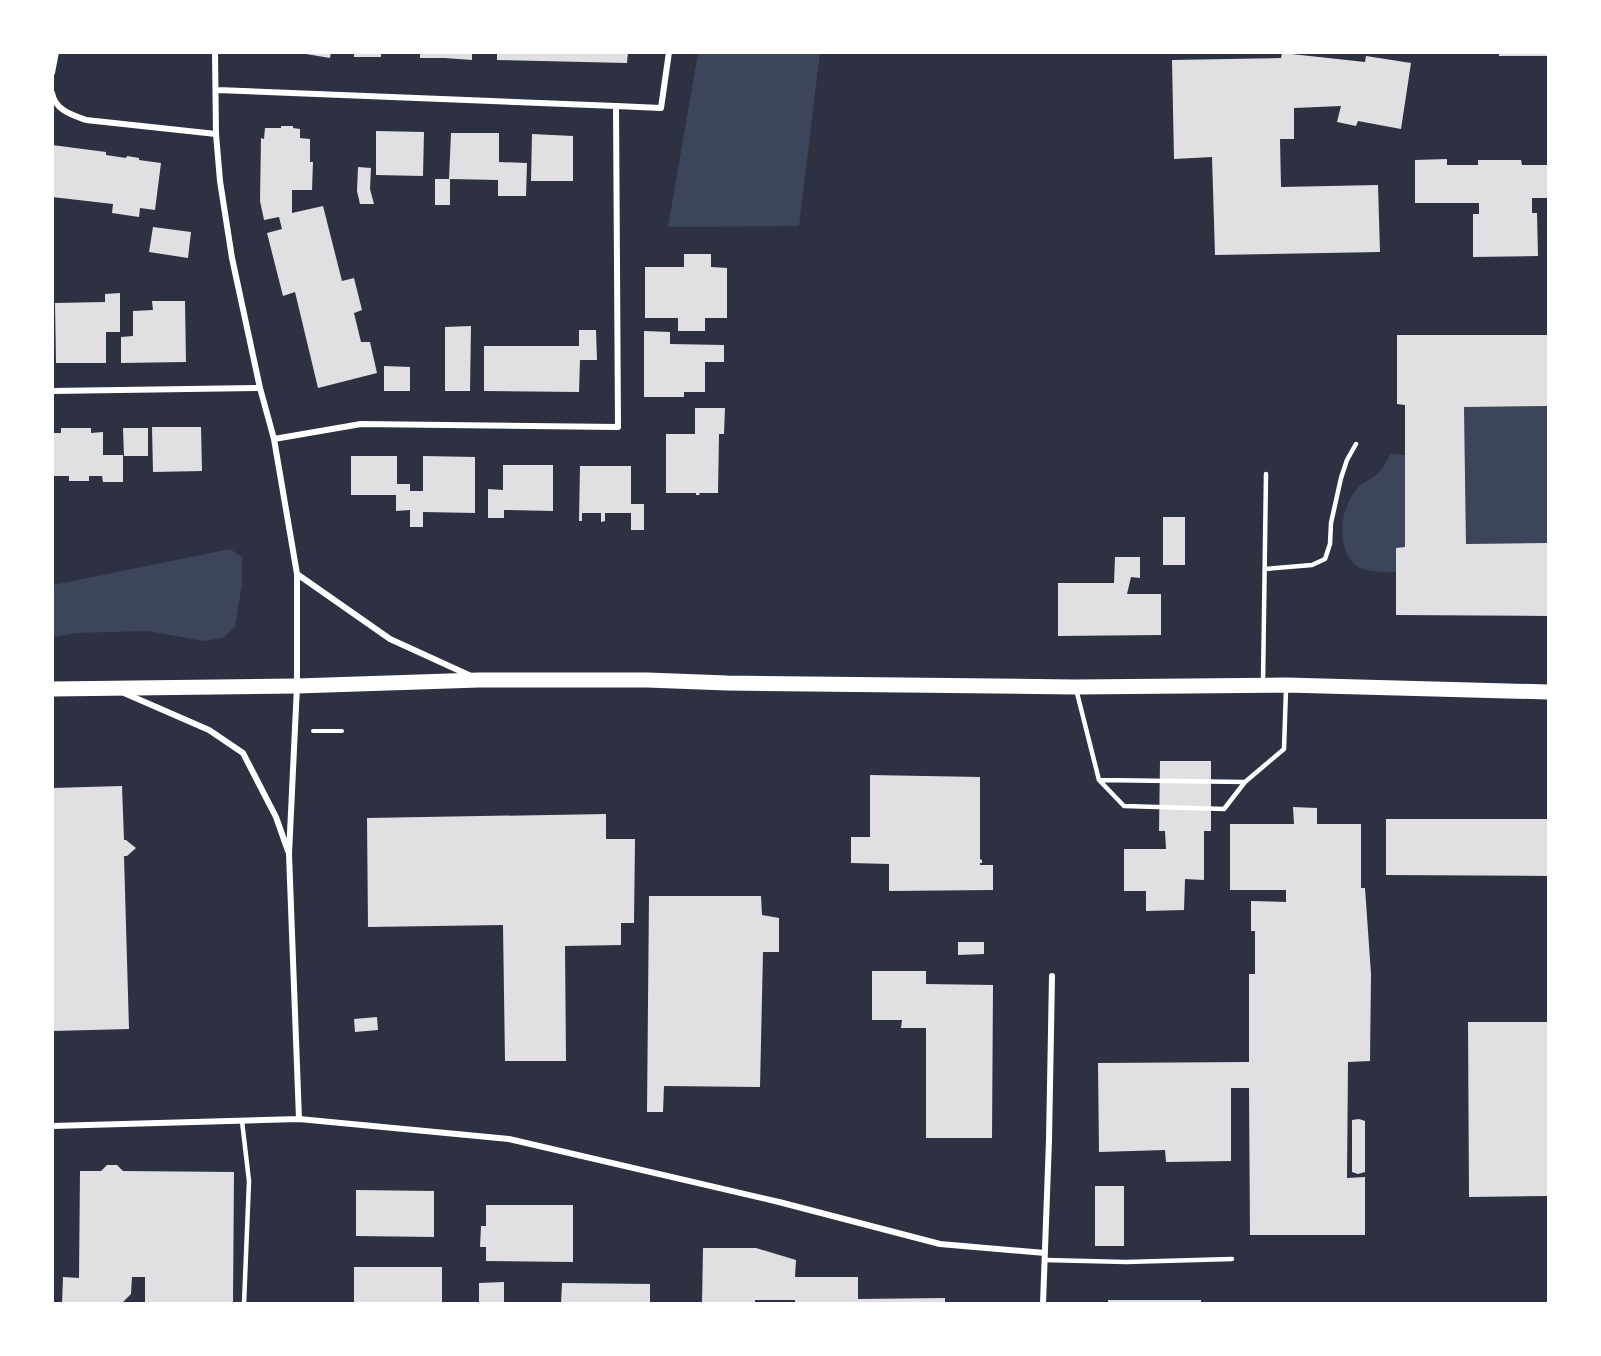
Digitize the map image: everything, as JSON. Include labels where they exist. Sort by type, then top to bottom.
[{"type":"main road","points":[[52,689],[297,686],[480,680],[647,680],[1075,687],[1263,685],[1548,692]]},
{"type":"street","points":[[52,73],[56,52]]},
{"type":"street","points":[[215,52],[216,134],[220,181],[232,258],[260,388],[274,440],[297,574],[297,686],[289,854],[299,1119]]},
{"type":"street","points":[[217,90],[661,108],[669,52]]},
{"type":"street","points":[[52,93],[54,100],[68,114],[86,120],[216,134]]},
{"type":"street","points":[[274,440],[361,424],[618,427],[616,106]]},
{"type":"street","points":[[52,391],[260,388]]},
{"type":"street","points":[[297,574],[390,639],[480,680]]},
{"type":"street","points":[[115,689],[208,730],[243,753],[276,817],[289,854]]},
{"type":"street","points":[[1043,1304],[1052,976]]},
{"type":"street","points":[[52,1126],[299,1119],[509,1139],[779,1202],[940,1244],[1045,1256]]},
{"type":"lane","points":[[1265,569],[1312,565],[1325,559],[1330,543],[1331,523],[1341,478],[1356,444]]},
{"type":"lane","points":[[1263,685],[1266,474]]},
{"type":"lane","points":[[1075,687],[1099,780],[1124,806],[1224,809],[1245,782],[1284,749],[1286,686]]},
{"type":"lane","points":[[1099,780],[1245,782]]},
{"type":"lane","points":[[242,1121],[249,1181],[244,1304]]},
{"type":"lane","points":[[1045,1256],[1126,1262],[1232,1259]]},
{"type":"path","points":[[295,731],[342,731]]},
{"type":"shaded area","points":[[698,53],[820,53],[799,226],[668,227]]},
{"type":"shaded area","points":[[1548,406],[1548,543],[1466,544],[1464,407]]},
{"type":"shaded area","points":[[1390,454],[1405,455],[1405,547],[1396,549],[1396,572],[1375,571],[1355,565],[1345,549],[1342,528],[1346,508],[1355,491],[1379,472]]},
{"type":"shaded area","points":[[230,549],[242,557],[242,584],[235,627],[223,638],[204,641],[148,631],[77,633],[53,637],[53,585]]},
{"type":"building","points":[[306,52],[331,52],[330,58],[306,54]]},
{"type":"building","points":[[354,52],[381,52],[381,57],[354,57]]},
{"type":"building","points":[[420,52],[472,52],[472,60],[420,58]]},
{"type":"building","points":[[497,52],[628,52],[627,63],[497,60]]},
{"type":"building","points":[[1499,52],[1548,52],[1548,56],[1499,56]]},
{"type":"building","points":[[1282,53],[1365,62],[1366,56],[1411,63],[1401,129],[1358,121],[1356,126],[1337,122],[1341,106],[1294,108],[1294,139],[1280,139],[1281,187],[1378,185],[1380,252],[1215,255],[1212,157],[1174,159],[1172,60],[1281,58]]},
{"type":"building","points":[[281,126],[293,126],[293,128],[300,129],[300,138],[310,139],[310,162],[313,162],[312,190],[292,190],[292,213],[323,206],[342,281],[354,278],[362,310],[354,313],[361,342],[370,342],[377,373],[318,388],[295,292],[283,296],[267,233],[282,229],[279,217],[264,220],[260,201],[261,138],[264,139],[265,128],[281,128]]},
{"type":"building","points":[[376,131],[424,132],[423,176],[376,175]]},
{"type":"building","points":[[451,133],[499,133],[499,162],[527,163],[526,196],[498,196],[498,180],[450,179],[450,205],[435,205],[435,179],[449,179]]},
{"type":"building","points":[[532,134],[573,136],[573,181],[531,181]]},
{"type":"building","points":[[52,145],[106,152],[106,155],[126,158],[127,156],[161,163],[155,210],[140,208],[139,217],[112,213],[113,204],[52,197]]},
{"type":"building","points":[[1447,159],[1447,165],[1478,165],[1478,160],[1521,160],[1522,165],[1548,165],[1548,198],[1532,198],[1532,213],[1537,213],[1538,256],[1473,257],[1473,214],[1479,214],[1479,203],[1415,203],[1415,160]]},
{"type":"building","points":[[358,167],[371,168],[370,189],[374,204],[360,204],[357,191]]},
{"type":"building","points":[[153,227],[191,232],[188,258],[149,252]]},
{"type":"building","points":[[684,254],[711,254],[711,267],[727,268],[727,318],[705,318],[705,331],[678,331],[678,318],[645,318],[645,267],[684,267]]},
{"type":"building","points":[[120,293],[120,332],[106,332],[106,363],[56,363],[55,303],[105,302],[105,294]]},
{"type":"building","points":[[152,301],[185,301],[186,362],[121,363],[121,337],[133,336],[133,311],[153,310]]},
{"type":"building","points":[[471,326],[470,391],[445,391],[445,327]]},
{"type":"building","points":[[579,330],[596,330],[597,360],[580,360],[579,392],[484,391],[484,346],[579,346]]},
{"type":"building","points":[[644,331],[670,332],[670,344],[724,345],[724,362],[705,362],[705,392],[684,392],[684,397],[644,397]]},
{"type":"building","points":[[1397,335],[1548,335],[1548,406],[1464,407],[1466,544],[1548,543],[1548,616],[1396,615],[1396,548],[1405,547],[1405,405],[1397,404]]},
{"type":"building","points":[[384,366],[410,367],[410,391],[384,391]]},
{"type":"building","points":[[695,408],[725,408],[724,434],[719,434],[718,493],[696,495],[696,493],[666,493],[666,434],[695,434]]},
{"type":"building","points":[[152,427],[201,427],[202,471],[153,472]]},
{"type":"building","points":[[61,428],[91,428],[91,433],[103,432],[103,455],[123,455],[123,482],[103,482],[102,476],[89,476],[89,481],[69,481],[69,476],[52,476],[52,433],[61,433]]},
{"type":"building","points":[[123,428],[148,428],[148,456],[124,456]]},
{"type":"building","points":[[351,456],[397,456],[397,484],[410,484],[410,491],[423,491],[423,456],[475,457],[475,513],[423,512],[423,527],[410,527],[410,510],[396,511],[396,495],[351,495]]},
{"type":"building","points":[[503,465],[553,465],[553,511],[504,510],[504,518],[488,518],[488,489],[503,490]]},
{"type":"building","points":[[580,466],[631,466],[631,504],[644,504],[644,530],[631,530],[631,513],[605,513],[605,521],[601,522],[601,513],[582,513],[582,521],[579,521]]},
{"type":"building","points":[[1163,517],[1185,517],[1185,565],[1163,565]]},
{"type":"building","points":[[1115,557],[1140,557],[1140,578],[1131,577],[1127,594],[1161,594],[1161,635],[1058,636],[1058,583],[1114,583]]},
{"type":"building","points":[[1160,761],[1211,761],[1211,831],[1204,831],[1204,880],[1185,879],[1184,910],[1146,911],[1146,891],[1124,891],[1124,849],[1166,849],[1165,831],[1159,831]]},
{"type":"building","points":[[870,775],[980,777],[980,859],[982,863],[980,865],[993,865],[993,890],[889,891],[889,864],[851,863],[851,837],[870,837]]},
{"type":"building","points":[[122,786],[124,840],[136,848],[124,856],[129,1029],[52,1031],[52,788]]},
{"type":"building","points":[[1293,807],[1317,808],[1317,824],[1361,824],[1361,888],[1365,888],[1371,974],[1370,1061],[1348,1062],[1347,1178],[1365,1177],[1365,1235],[1250,1235],[1249,1088],[1231,1088],[1231,1161],[1166,1162],[1165,1150],[1099,1152],[1098,1063],[1249,1062],[1249,974],[1255,974],[1255,931],[1251,931],[1251,901],[1286,902],[1286,890],[1230,890],[1230,824],[1294,824]]},
{"type":"building","points":[[606,814],[606,839],[635,839],[634,923],[621,923],[621,945],[565,946],[566,1061],[505,1061],[503,925],[368,927],[367,818]]},
{"type":"building","points":[[1386,819],[1548,819],[1548,876],[1386,875]]},
{"type":"building","points":[[649,896],[761,896],[762,915],[779,918],[779,952],[763,952],[760,1087],[664,1086],[663,1112],[647,1112]]},
{"type":"building","points":[[958,942],[984,942],[984,954],[958,955]]},
{"type":"building","points":[[872,971],[926,971],[926,984],[993,985],[992,1138],[926,1138],[926,1028],[901,1028],[902,1020],[872,1020]]},
{"type":"building","points":[[377,1017],[378,1030],[355,1032],[354,1019]]},
{"type":"building","points":[[1468,1022],[1548,1022],[1548,1196],[1469,1197]]},
{"type":"building","points":[[1352,1120],[1365,1121],[1365,1172],[1358,1174],[1352,1172]]},
{"type":"building","points":[[107,1165],[117,1165],[123,1171],[234,1172],[233,1303],[145,1304],[145,1277],[132,1277],[131,1294],[122,1303],[62,1304],[63,1277],[79,1278],[80,1171],[101,1171]]},
{"type":"building","points":[[1095,1186],[1124,1186],[1124,1246],[1095,1246]]},
{"type":"building","points":[[356,1190],[434,1191],[434,1237],[356,1236]]},
{"type":"building","points":[[486,1205],[573,1205],[573,1262],[486,1261],[486,1247],[480,1247],[481,1226],[486,1226]]},
{"type":"building","points":[[703,1248],[756,1248],[796,1260],[795,1277],[858,1277],[858,1299],[945,1298],[945,1304],[795,1304],[795,1300],[755,1300],[755,1304],[702,1304]]},
{"type":"building","points":[[354,1267],[442,1267],[442,1304],[354,1304]]},
{"type":"building","points":[[504,1282],[504,1304],[479,1304],[479,1283]]},
{"type":"building","points":[[562,1283],[650,1284],[650,1304],[561,1304]]},
{"type":"building","points":[[1108,1300],[1201,1300],[1201,1304],[1108,1304]]}]
